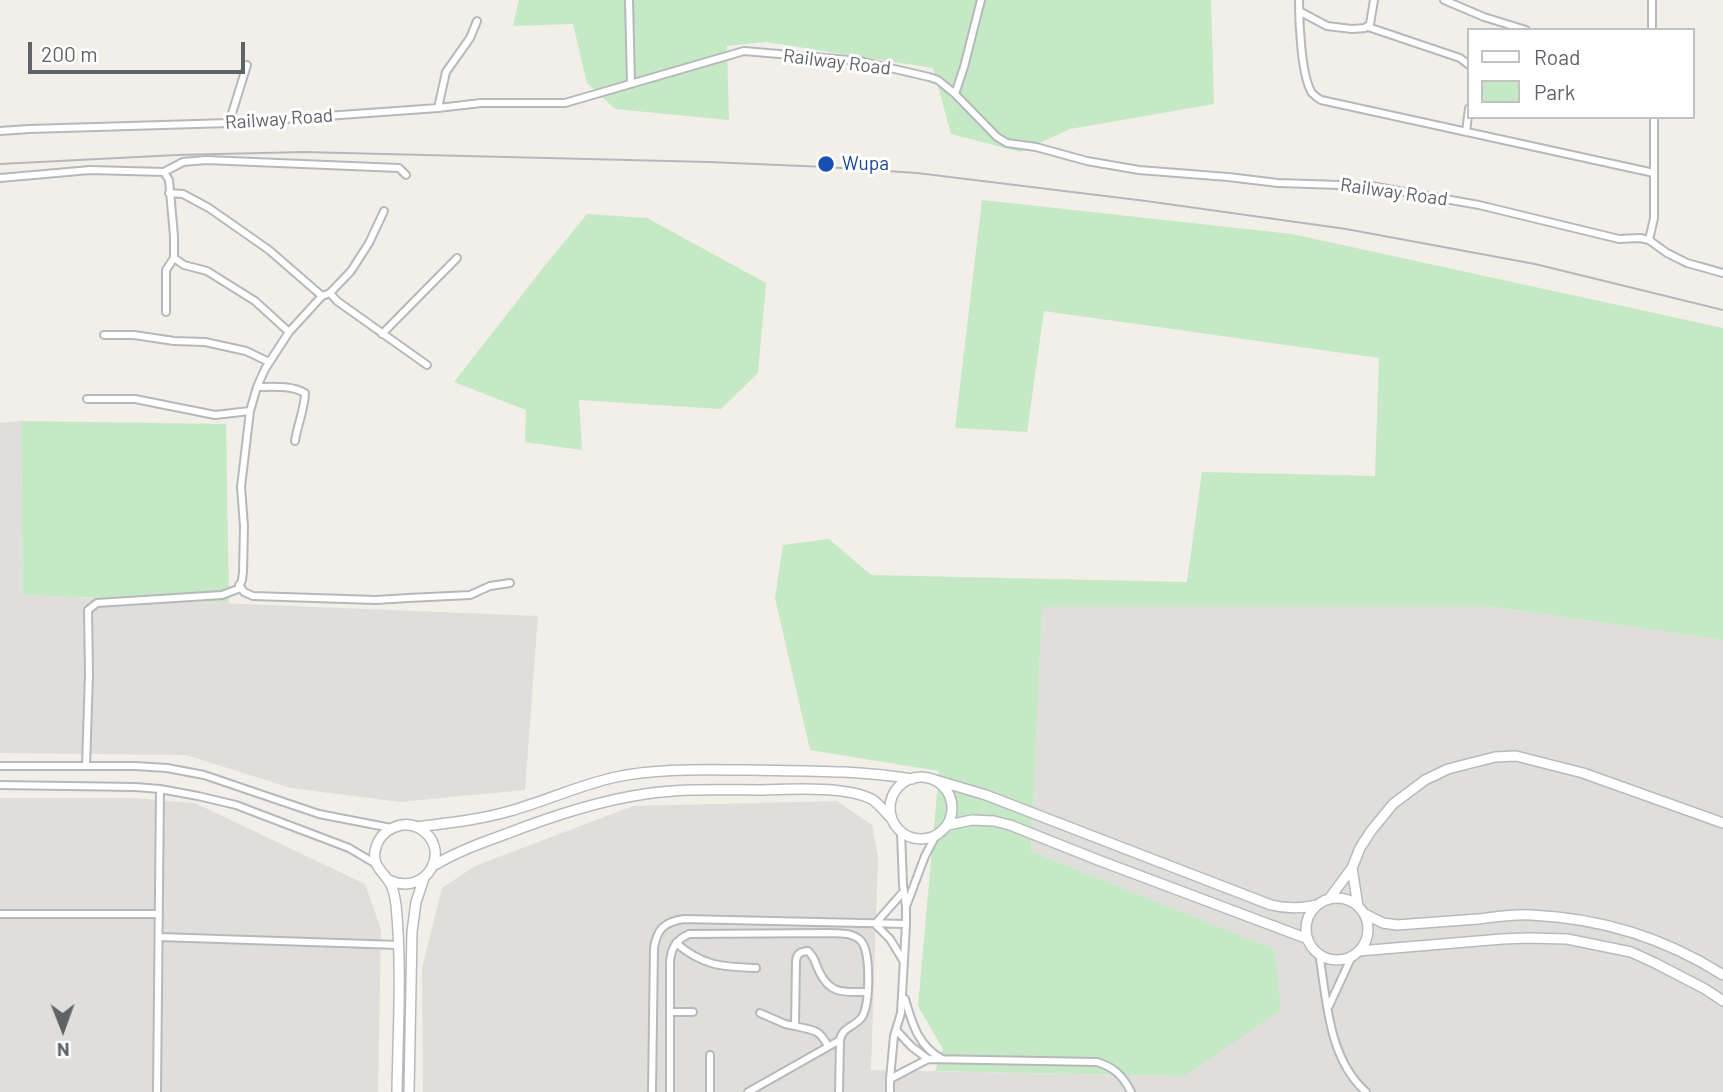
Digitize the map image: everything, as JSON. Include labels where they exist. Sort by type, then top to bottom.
[{"type":"street","points":[[629,0],[631,84]]},
{"type":"street","points":[[955,94],[981,0]]},
{"type":"street","points":[[1299,0],[1300,41],[1307,79],[1311,90],[1321,100],[1654,173]]},
{"type":"street","points":[[1368,27],[1374,0]]},
{"type":"street","points":[[1444,0],[1520,28]]},
{"type":"street","points":[[1652,0],[1652,28]]},
{"type":"street","points":[[1299,11],[1327,26],[1352,29],[1368,27],[1460,58],[1468,64]]},
{"type":"street","points":[[438,108],[446,72],[470,38],[477,21]]},
{"type":"street","name":"Railway Road","points":[[0,131],[229,123],[481,103],[565,103],[744,51],[860,61],[938,80],[997,137],[1007,143],[1139,170],[1278,183],[1371,186],[1479,205],[1619,239],[1648,240],[1686,263],[1723,273]]},
{"type":"street","points":[[229,123],[247,65]]},
{"type":"street","points":[[1466,132],[1468,116]]},
{"type":"street","points":[[1648,240],[1654,218],[1654,119]]},
{"type":"street","name":"Railway Road","points":[[0,178],[90,170],[164,172],[183,162],[206,160],[399,168],[406,175]]},
{"type":"street","points":[[164,172],[169,180],[174,236],[174,258],[166,271],[166,312]]},
{"type":"street","points":[[169,192],[183,194],[209,208],[269,250],[322,296]]},
{"type":"street","points":[[86,766],[89,610],[97,603],[103,602],[222,595],[237,589],[243,572],[241,487],[250,411],[257,387],[269,362],[289,332],[322,296],[330,293],[343,281],[361,257],[384,211]]},
{"type":"street","points":[[174,258],[184,265],[207,271],[256,301],[289,332]]},
{"type":"street","points":[[382,334],[457,258]]},
{"type":"street","points":[[330,293],[337,302],[427,365]]},
{"type":"street","points":[[104,335],[205,342],[246,351],[269,362]]},
{"type":"street","points":[[257,387],[286,387],[305,393],[295,441]]},
{"type":"street","points":[[87,399],[135,399],[215,415],[250,411]]},
{"type":"street","points":[[239,585],[244,592],[254,596],[376,600],[470,595],[490,586],[509,583]]},
{"type":"street","points":[[1329,899],[1352,868],[1360,848],[1393,804],[1425,780],[1448,769],[1495,757],[1516,756],[1583,773],[1723,823]]},
{"type":"street","points":[[0,766],[167,768],[204,775],[318,814],[391,828]]},
{"type":"street","points":[[424,878],[407,885],[396,883],[381,874],[376,864],[376,848],[382,835],[391,828],[403,825],[416,827],[512,811],[589,783],[646,773],[677,770],[890,775],[932,779],[986,795],[1271,905],[1300,909],[1339,898],[1349,900],[1365,914],[1383,923],[1398,925],[1529,915],[1571,919],[1639,934],[1667,945],[1723,975]]},
{"type":"street","points":[[892,819],[891,799],[903,783],[912,779]]},
{"type":"street","points":[[906,906],[925,856],[935,837],[948,825],[953,812],[951,798],[944,787],[932,779]]},
{"type":"street","points":[[0,785],[160,789],[236,805],[349,848],[376,864]]},
{"type":"street","points":[[157,1092],[160,789]]},
{"type":"street","points":[[410,1092],[412,932],[416,902],[424,878],[433,866],[447,857],[594,803],[646,793],[676,791],[846,791],[861,794],[875,802],[901,832],[912,838],[935,837]]},
{"type":"street","points":[[948,825],[972,820],[1010,825],[1308,939]]},
{"type":"street","points":[[416,827],[430,838],[435,849],[433,866]]},
{"type":"street","points":[[890,1092],[903,992],[906,924],[901,832]]},
{"type":"street","points":[[1352,868],[1358,906]]},
{"type":"street","points":[[389,880],[396,900],[399,945],[397,1092]]},
{"type":"street","points":[[875,924],[904,891]]},
{"type":"street","points":[[1317,905],[1307,921],[1306,930],[1312,947],[1327,958],[1502,939],[1567,939],[1632,952],[1696,984],[1723,1001]]},
{"type":"street","points":[[0,914],[159,914]]},
{"type":"street","points":[[1328,1008],[1355,953],[1365,943],[1368,924],[1365,914]]},
{"type":"street","points":[[652,1092],[654,948],[656,937],[671,920],[906,924]]},
{"type":"street","points":[[875,924],[890,939],[904,962]]},
{"type":"street","points":[[670,1092],[670,962],[676,943],[690,934],[847,934],[857,937],[867,952],[867,1004],[860,1020],[841,1035],[839,1092]]},
{"type":"street","points":[[159,937],[399,945]]},
{"type":"street","points":[[676,943],[690,954],[710,963],[756,968]]},
{"type":"street","points":[[795,1026],[796,961],[801,952],[808,951],[813,955],[819,972],[830,988],[842,992],[867,992]]},
{"type":"street","points":[[1319,953],[1338,1051],[1347,1071],[1366,1092]]},
{"type":"street","points":[[903,992],[915,1032],[933,1054],[943,1060]]},
{"type":"street","points":[[670,1012],[693,1012]]},
{"type":"street","points":[[760,1013],[785,1024],[822,1034],[828,1046]]},
{"type":"street","points":[[896,1030],[928,1059]]},
{"type":"street","points":[[748,1092],[840,1041]]},
{"type":"street","points":[[710,1055],[710,1092]]},
{"type":"street","points":[[890,1079],[928,1059],[1097,1062],[1107,1065],[1121,1075],[1131,1092]]},
{"type":"shaded area","points":[[21,421],[23,595],[538,616],[525,790],[400,802],[291,788],[186,755],[0,753],[0,423]]},
{"type":"shaded area","points":[[1042,607],[1494,607],[1723,640],[1723,1092],[423,1092],[422,968],[442,888],[475,866],[633,806],[837,801],[872,825],[878,857],[871,1070],[1184,1076],[1274,949],[1031,851]]},
{"type":"shaded area","points":[[0,798],[132,798],[195,803],[365,884],[381,929],[378,1092],[0,1092]]},
{"type":"green space","points":[[519,0],[1211,0],[1214,104],[1070,129],[1020,152],[951,134],[933,68],[766,42],[727,46],[729,120],[615,109],[587,83],[573,24],[513,26]]},
{"type":"green space","points":[[982,200],[1292,234],[1723,328],[1723,640],[1494,607],[1042,607],[1031,851],[1274,949],[1281,1010],[1184,1076],[935,1071],[943,1049],[918,1006],[939,771],[810,750],[775,598],[783,545],[829,539],[871,575],[1187,582],[1202,472],[1375,476],[1379,358],[1044,311],[1027,432],[955,428]]},
{"type":"green space","points":[[587,214],[647,218],[766,283],[758,373],[721,409],[579,400],[582,450],[525,442],[526,410],[454,382]]},
{"type":"green space","points":[[21,421],[226,424],[229,603],[23,595]]},
{"type":"tram line","points":[[0,164],[303,152],[709,162],[917,173],[1346,229],[1535,264],[1723,310]]},
{"type":"place","name":"Wupa","points":[[826,164]]}]
